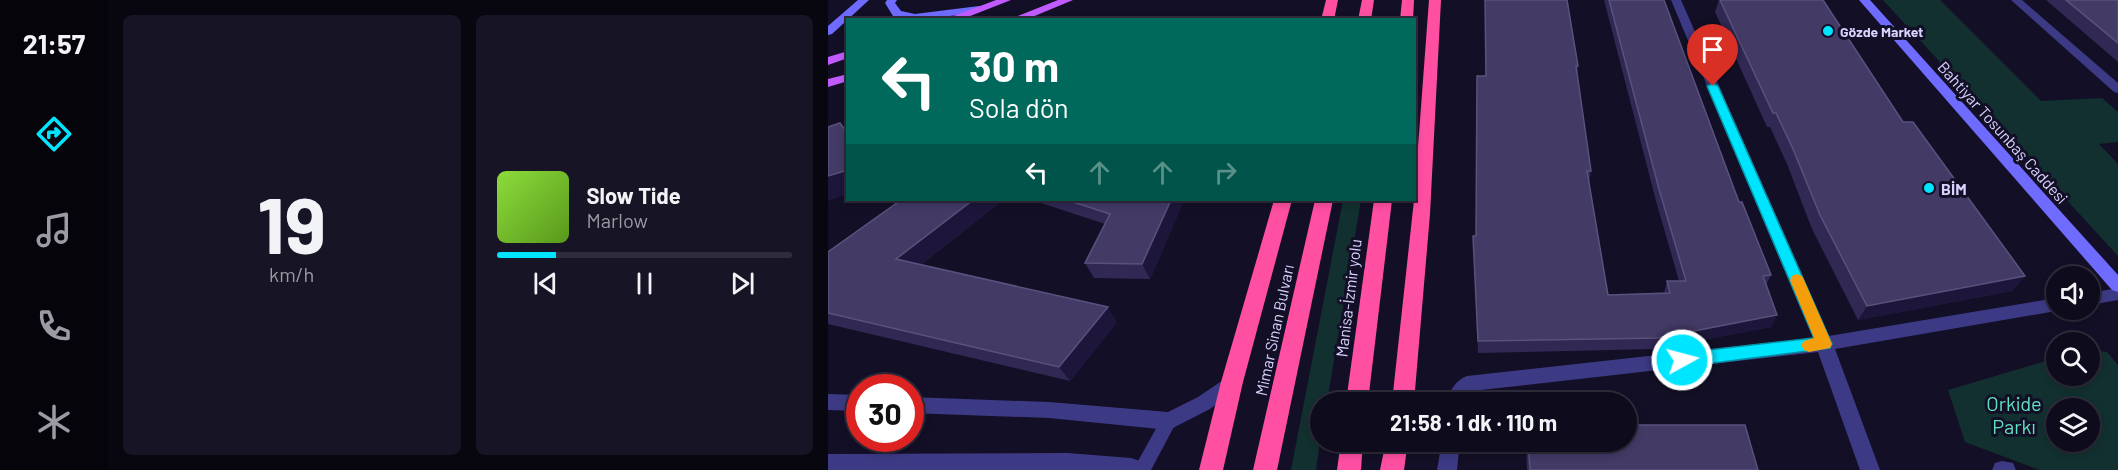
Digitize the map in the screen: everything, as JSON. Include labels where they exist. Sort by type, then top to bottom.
[{"type":"highway","points":[[1328,18],[1332,0]]},
{"type":"highway","points":[[1364,18],[1368,0]]},
{"type":"highway","points":[[1406,18],[1408,0]]},
{"type":"highway","points":[[1404,392],[1421,214],[1435,0]]},
{"type":"highway","points":[[1210,470],[1283,201]]},
{"type":"highway","name":"Mimar Sinan Bulvarı","points":[[1265,470],[1324,201]]},
{"type":"highway","name":"Manisa-İzmir yolu","points":[[1358,392],[1383,201]]},
{"type":"highway","points":[[1349,470],[1351,452]]},
{"type":"highway","points":[[1392,470],[1395,452]]},
{"type":"main road","points":[[954,18],[1006,0]]},
{"type":"main road","points":[[1018,18],[1068,0]]},
{"type":"main road","points":[[828,61],[846,55]]},
{"type":"main road","points":[[828,83],[846,78]]},
{"type":"street","points":[[828,32],[864,0]]},
{"type":"street","points":[[892,0],[890,3],[897,14],[915,17],[979,9]]},
{"type":"street","points":[[1676,0],[1824,344],[1870,470]]},
{"type":"street","name":"Bahtiyar Tosunbaş Caddesi","points":[[1864,0],[2118,286]]},
{"type":"street","points":[[2016,0],[2118,89]]},
{"type":"street","points":[[2100,297],[2118,294]]},
{"type":"street","points":[[1460,392],[1467,384],[1824,344],[2046,306]]},
{"type":"street","points":[[924,406],[1049,410],[1169,421],[1204,403],[1232,382]]},
{"type":"street","points":[[828,402],[846,403]]},
{"type":"street","points":[[1447,470],[1449,452]]},
{"type":"street","points":[[828,463],[1068,462],[1131,467],[1141,470]]},
{"type":"lane","points":[[1141,470],[1169,421]]},
{"type":"green space","points":[[1883,0],[1940,0],[2041,101],[2102,98],[2118,112],[2118,142],[2099,144],[2118,164],[2118,256]]},
{"type":"green space","points":[[1343,201],[1361,201],[1329,392],[1310,392],[1310,452],[1318,452],[1316,470],[1291,470]]},
{"type":"green space","name":"Orkide Parkı","points":[[2100,351],[2107,352],[2118,365],[2118,470],[2039,470],[1965,442],[1948,390],[2046,361],[2046,386],[2100,386]]},
{"type":"building","points":[[1485,0],[1567,0],[1591,171],[1587,171],[1608,295],[1670,293],[1667,281],[1686,281],[1609,0],[1664,0],[1739,202],[1742,202],[1771,275],[1763,276],[1777,315],[1658,338],[1478,341],[1473,236],[1476,236],[1477,76],[1486,76]]},
{"type":"building","points":[[1720,0],[1823,0],[1903,122],[1913,122],[2025,276],[1867,306],[1820,215],[1793,149],[1776,113],[1773,113]]},
{"type":"building","points":[[2066,0],[2118,0],[2118,43]]},
{"type":"building","points":[[840,123],[846,131],[846,171],[828,176],[828,127]]},
{"type":"building","points":[[900,201],[972,201],[896,259],[1108,307],[1059,367],[828,313],[828,252]]},
{"type":"building","points":[[1070,201],[1171,201],[1142,264],[1085,263],[1110,214]]},
{"type":"building","points":[[1637,425],[1745,425],[1758,470],[1530,470],[1529,452],[1637,452]]},
{"type":"slow traffic","points":[[1797,280],[1824,344],[1809,345]]},
{"type":"place","name":"Gözde Market","points":[[1828,31]]},
{"type":"place","name":"BİM","points":[[1929,188]]},
{"type":"route","points":[[1682,360],[1824,344],[1713,86]]}]
